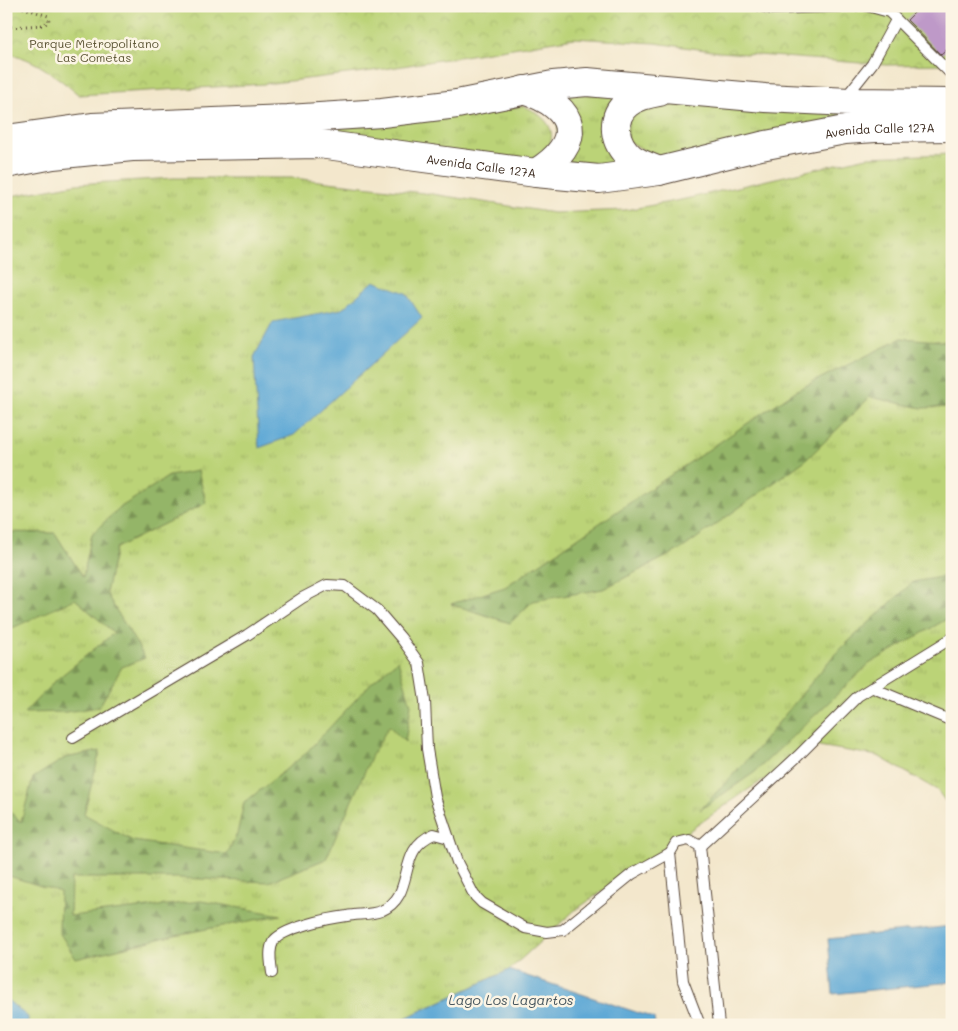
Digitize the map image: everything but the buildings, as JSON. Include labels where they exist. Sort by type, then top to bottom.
[{"type":"main road","name":"Avenida Calle 127A","points":[[6,139],[92,127],[382,113],[457,104],[553,85],[587,82],[841,102],[952,103]]},
{"type":"main road","points":[[524,90],[554,102],[562,111],[569,130],[568,140],[562,152],[536,173]]},
{"type":"main road","points":[[659,171],[639,163],[624,151],[617,138],[615,121],[620,109],[632,100],[670,90]]},
{"type":"main road","name":"Avenida Calle 127A","points":[[6,164],[54,155],[132,147],[319,144],[536,173],[599,179],[659,171],[761,146],[826,133],[876,128],[952,128]]},
{"type":"lane","points":[[760,6],[772,9],[855,6]]},
{"type":"lane","points":[[867,6],[889,12],[952,75]]},
{"type":"lane","points":[[841,102],[872,64],[896,20]]},
{"type":"lane","points":[[73,738],[248,635],[302,598],[327,585],[345,586],[376,610],[402,638],[420,663],[425,701],[427,749],[435,797],[457,862],[474,895],[482,904],[525,928],[548,932],[563,930],[632,874],[670,853]]},
{"type":"lane","points":[[700,846],[798,756],[858,696],[952,638]]},
{"type":"lane","points":[[873,688],[952,721]]},
{"type":"lane","points":[[272,972],[270,953],[273,942],[279,936],[302,926],[347,916],[380,912],[395,903],[401,894],[410,856],[416,845],[434,834],[449,838]]},
{"type":"lane","points":[[700,1025],[683,981],[670,853],[672,846],[682,841],[695,841],[700,846],[719,1025]]},
{"type":"path","points":[[6,27],[44,25],[49,21],[48,16],[18,6]]},
{"type":"green space","name":"Parque Metropolitano Las Cometas","points":[[6,6],[952,6],[952,64],[886,65],[720,52],[655,43],[574,38],[372,71],[265,84],[79,95],[54,75],[36,64],[27,59],[6,53]]},
{"type":"green space","points":[[557,94],[625,94],[629,168],[559,168]]},
{"type":"green space","points":[[647,102],[952,115],[661,160],[628,141],[628,118]]},
{"type":"green space","points":[[523,106],[534,111],[542,118],[548,125],[551,133],[551,140],[547,148],[527,160],[112,136],[330,129]]},
{"type":"green space","points":[[952,154],[952,810],[937,790],[878,756],[819,746],[749,789],[574,911],[509,970],[390,1025],[6,1025],[6,197],[76,184],[174,178],[293,178],[432,194],[554,213],[626,210],[681,200],[867,157]]},
{"type":"green space","points":[[902,338],[952,342],[952,407],[922,408],[870,397],[807,459],[683,548],[603,589],[533,601],[510,623],[451,604],[505,587],[797,390]]},
{"type":"green space","points":[[198,471],[206,503],[116,548],[106,593],[145,658],[122,667],[99,707],[66,712],[24,713],[56,680],[114,633],[75,599],[8,630],[6,651],[6,532],[55,533],[83,577],[92,534],[118,509],[169,476]]},
{"type":"green space","points":[[952,575],[952,616],[869,664],[755,772],[700,810],[756,750],[834,655],[913,582]]},
{"type":"green space","points":[[398,660],[411,705],[405,742],[389,726],[372,755],[326,859],[269,882],[178,878],[71,878],[70,916],[201,901],[281,915],[175,935],[76,959],[59,932],[60,892],[6,875],[6,808],[21,822],[33,778],[65,758],[100,751],[84,814],[133,841],[227,854],[237,834],[244,803],[304,755],[372,682]]},
{"type":"water","points":[[374,281],[406,293],[422,318],[294,435],[259,448],[254,357],[273,322],[342,309]]},
{"type":"water","points":[[952,926],[952,982],[833,994],[828,939]]},
{"type":"water","name":"Lago Los Lagartos","points":[[509,970],[654,1018],[655,1025],[390,1025]]},
{"type":"water","points":[[6,999],[28,1017],[28,1025],[6,1025]]}]
